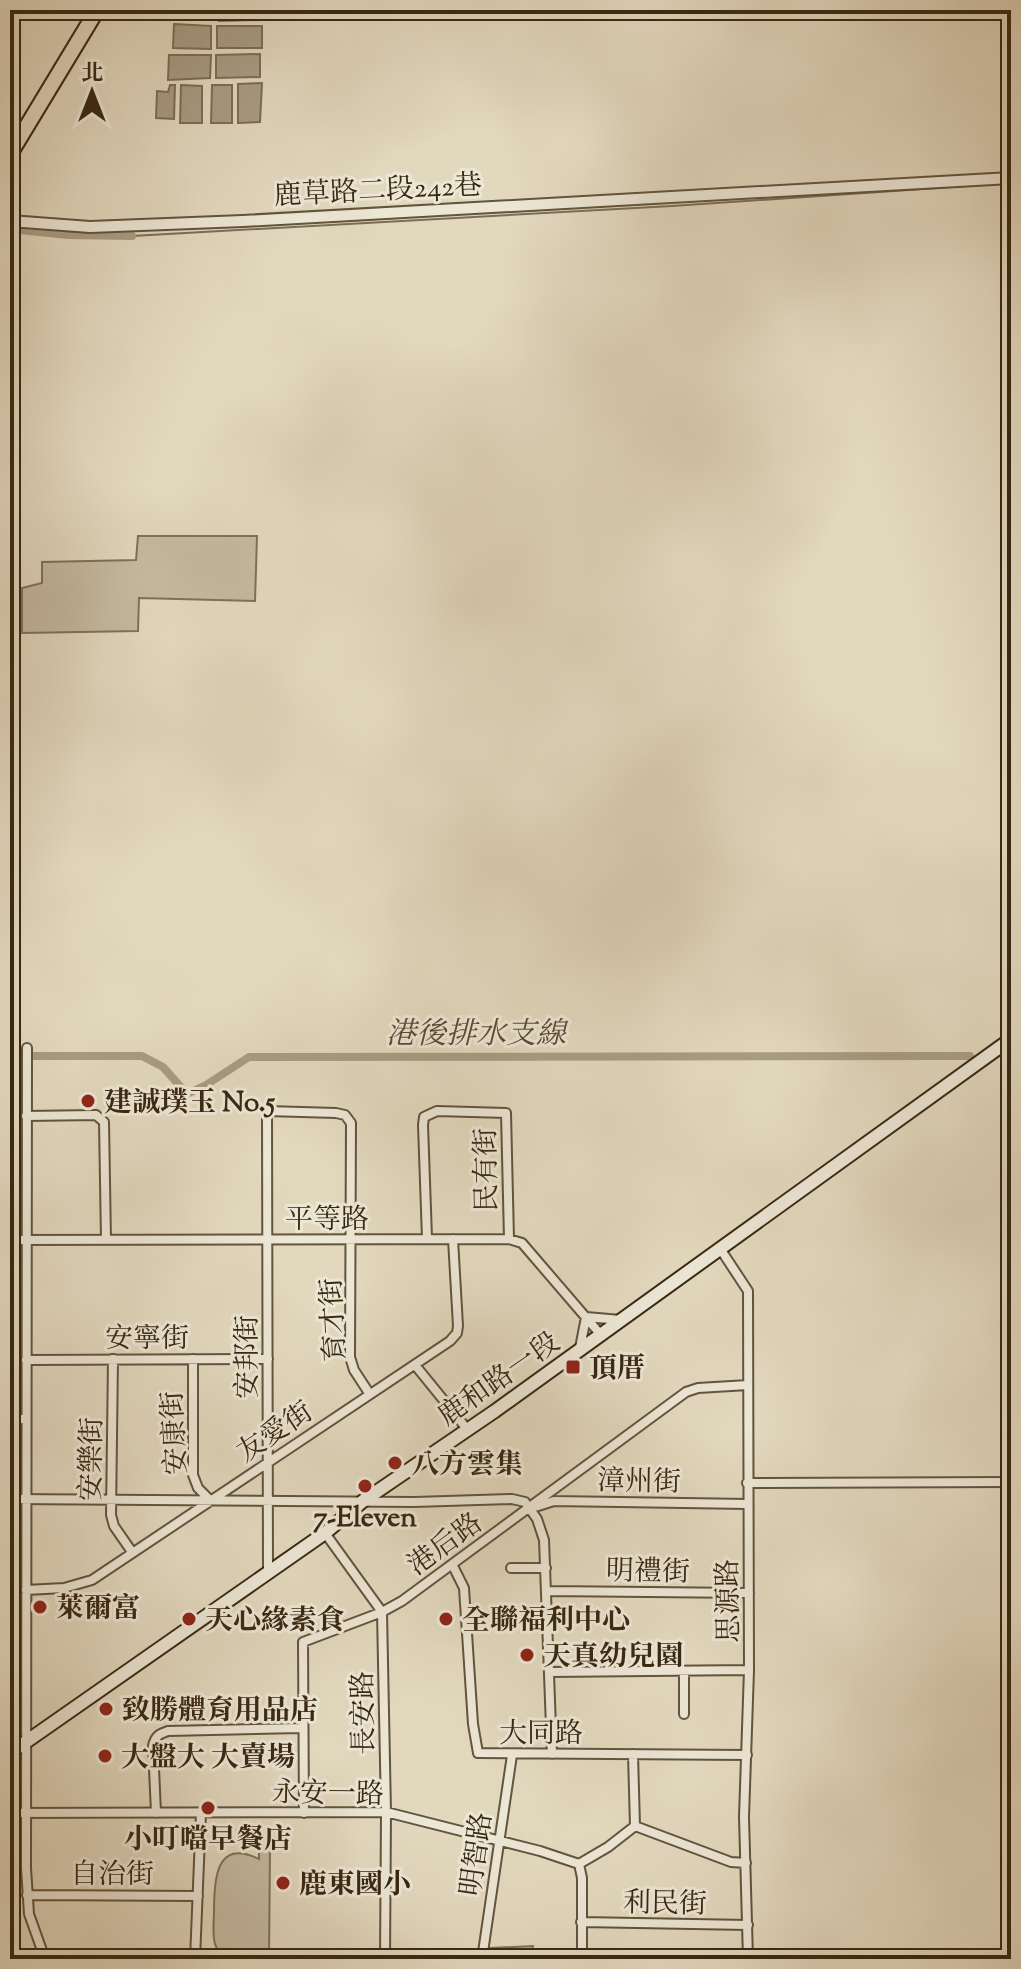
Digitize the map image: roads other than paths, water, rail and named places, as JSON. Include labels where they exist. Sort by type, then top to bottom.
[{"type":"main road","points":[[10,138],[88,10]]},
{"type":"main road","points":[[10,154],[97,10]]},
{"type":"main road","name":"鹿和路一段","points":[[10,1753],[325,1533],[363,1501],[721,1250],[1011,1039]]},
{"type":"street","name":"鹿草路二段242巷","points":[[10,221],[90,227],[192,223],[1011,178]]},
{"type":"street","points":[[27,1048],[27,1895],[29,1914],[45,1959]]},
{"type":"street","name":"安邦街","points":[[268,1571],[267,1111],[336,1113],[349,1119],[352,1132],[350,1240]]},
{"type":"street","name":"民有街","points":[[427,1238],[423,1125],[424,1117],[437,1111],[506,1113],[509,1239]]},
{"type":"street","points":[[26,1116],[96,1115],[102,1118],[106,1240]]},
{"type":"street","name":"友愛街","points":[[26,1590],[92,1580],[450,1341],[457,1333],[453,1239]]},
{"type":"street","points":[[509,1239],[522,1243],[601,1335]]},
{"type":"street","name":"平等路","points":[[10,1240],[509,1239]]},
{"type":"street","name":"育才街","points":[[350,1240],[350,1357],[354,1370],[369,1393]]},
{"type":"street","name":"思源路","points":[[721,1250],[748,1291],[749,1670],[744,1817],[748,1959]]},
{"type":"street","points":[[586,1317],[621,1320]]},
{"type":"street","points":[[580,1349],[586,1317]]},
{"type":"street","name":"安樂街","points":[[113,1359],[111,1499],[114,1526],[132,1552]]},
{"type":"street","name":"安康街","points":[[193,1359],[193,1475],[198,1488],[210,1500]]},
{"type":"street","name":"安寧街","points":[[26,1360],[268,1359]]},
{"type":"street","points":[[415,1365],[467,1429]]},
{"type":"street","name":"港后路","points":[[304,1813],[301,1728],[303,1642],[382,1612],[402,1601],[686,1392],[698,1388],[748,1385]]},
{"type":"street","points":[[10,1419],[26,1419]]},
{"type":"street","points":[[747,1483],[1011,1482]]},
{"type":"street","points":[[10,1499],[414,1502],[512,1499],[525,1502],[531,1508],[544,1540],[552,1754]]},
{"type":"street","name":"漳州街","points":[[531,1508],[554,1501],[748,1504]]},
{"type":"street","points":[[325,1533],[382,1612]]},
{"type":"street","name":"大同路","points":[[453,1566],[464,1588],[478,1753],[747,1755]]},
{"type":"street","points":[[511,1568],[546,1568]]},
{"type":"street","name":"明禮街","points":[[547,1591],[749,1593]]},
{"type":"street","name":"長安路","points":[[382,1612],[385,1959]]},
{"type":"street","points":[[550,1672],[749,1670]]},
{"type":"street","points":[[684,1671],[684,1714]]},
{"type":"street","points":[[156,1813],[153,1746],[159,1734],[168,1731],[301,1728]]},
{"type":"street","points":[[633,1754],[635,1826]]},
{"type":"street","name":"明智路","points":[[482,1959],[512,1755]]},
{"type":"street","name":"永安一路","points":[[10,1813],[386,1812],[540,1851],[579,1864]]},
{"type":"street","points":[[195,1959],[201,1813]]},
{"type":"street","points":[[635,1826],[731,1862],[746,1863]]},
{"type":"street","points":[[582,1959],[582,1878],[579,1864],[635,1826]]},
{"type":"street","name":"自治街","points":[[27,1895],[198,1896]]},
{"type":"street","name":"利民街","points":[[581,1922],[748,1925]]},
{"type":"waterway","points":[[1001,173],[1011,173]]},
{"type":"waterway","points":[[132,236],[672,206],[1011,183]]},
{"type":"waterway","points":[[706,190],[740,188]]},
{"type":"waterway","points":[[10,215],[48,219]]},
{"type":"waterway","points":[[250,216],[268,215]]},
{"type":"waterway","points":[[10,229],[68,235],[132,236]]},
{"type":"waterway","name":"港後排水支線","points":[[10,1046],[20,1056],[142,1056],[163,1067],[187,1094],[249,1057],[970,1056]]},
{"type":"waterway","points":[[1002,1056],[1011,1056]]},
{"type":"place","name":"建誠璞玉 No.5","points":[[88,1101]]},
{"type":"place","name":"頂厝","points":[[573,1367]]},
{"type":"place","name":"八方雲集","points":[[395,1463]]},
{"type":"place","name":"7-Eleven","points":[[365,1486]]},
{"type":"place","name":"萊爾富","points":[[40,1607]]},
{"type":"place","name":"天心緣素食","points":[[189,1619]]},
{"type":"place","name":"全聯福利中心","points":[[446,1619]]},
{"type":"place","name":"天真幼兒園","points":[[527,1655]]},
{"type":"place","name":"致勝體育用品店","points":[[106,1709]]},
{"type":"place","name":"大盤大 大賣場","points":[[105,1756]]},
{"type":"place","name":"小叮噹早餐店","points":[[208,1808]]},
{"type":"place","name":"鹿東國小","points":[[283,1883]]}]
